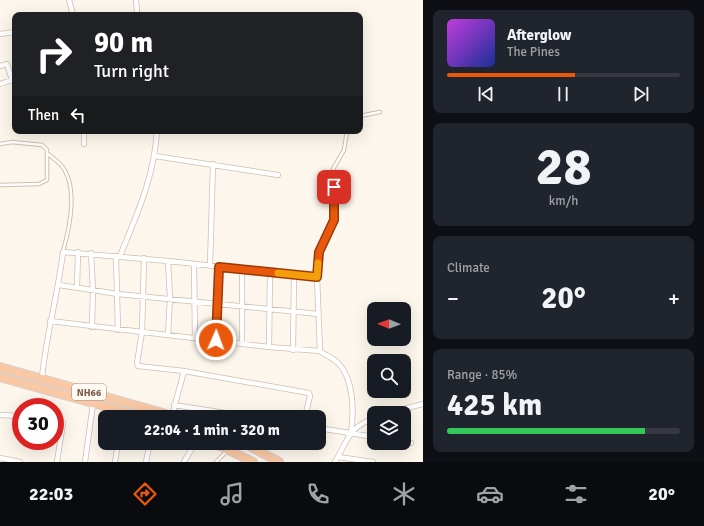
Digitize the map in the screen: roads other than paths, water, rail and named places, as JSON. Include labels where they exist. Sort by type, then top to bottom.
[{"type":"highway","name":"NH66","points":[[0,367],[153,410]]},
{"type":"highway","name":"NH66","points":[[0,377],[111,410]]},
{"type":"highway","points":[[228,450],[253,462]]},
{"type":"highway","points":[[257,450],[279,462]]},
{"type":"street","points":[[69,0],[71,12]]},
{"type":"street","points":[[136,0],[137,11]]},
{"type":"street","points":[[0,34],[12,32]]},
{"type":"street","points":[[0,66],[7,64],[12,75]]},
{"type":"street","points":[[0,84],[12,81]]},
{"type":"street","points":[[84,134],[84,144]]},
{"type":"street","points":[[118,330],[118,256],[146,190],[155,156],[157,134]]},
{"type":"street","points":[[155,156],[278,175]]},
{"type":"street","points":[[210,266],[213,164]]},
{"type":"street","points":[[42,378],[50,321],[59,285],[63,252],[144,258],[242,270],[317,277],[320,351]]},
{"type":"street","points":[[77,288],[78,252]]},
{"type":"street","points":[[91,253],[93,290],[92,327]]},
{"type":"street","points":[[144,258],[142,332],[137,362],[138,366],[184,371],[309,393],[310,396],[307,410]]},
{"type":"street","points":[[168,261],[170,298],[168,335]]},
{"type":"street","points":[[194,264],[195,338]]},
{"type":"street","points":[[216,340],[219,267]]},
{"type":"street","points":[[242,270],[242,344]]},
{"type":"street","points":[[269,348],[270,273]]},
{"type":"street","points":[[293,350],[294,274]]},
{"type":"street","points":[[59,285],[118,294],[318,314]]},
{"type":"street","points":[[50,321],[118,330],[216,340],[269,348],[320,351],[338,363],[345,374],[351,397],[353,417],[351,432]]},
{"type":"street","points":[[174,410],[174,405],[184,371]]},
{"type":"street","points":[[85,462],[94,404]]},
{"type":"street","points":[[411,407],[423,404]]},
{"type":"street","points":[[174,405],[206,410]]},
{"type":"street","points":[[0,415],[12,416]]},
{"type":"street","points":[[335,462],[351,432],[360,423],[367,420]]},
{"type":"street","points":[[326,429],[367,435]]},
{"type":"street","points":[[57,462],[59,450]]},
{"type":"street","points":[[115,462],[117,450]]},
{"type":"street","points":[[146,462],[149,450]]},
{"type":"street","points":[[184,462],[191,450]]},
{"type":"street","points":[[338,457],[373,462]]},
{"type":"street","points":[[0,458],[20,462]]},
{"type":"lane","points":[[363,115],[380,112]]},
{"type":"lane","points":[[317,277],[319,252],[334,220],[334,169],[344,150],[347,134]]},
{"type":"lane","points":[[0,143],[42,145],[47,150],[47,180],[38,184],[0,185]]},
{"type":"lane","points":[[47,154],[61,165],[71,186],[72,210],[63,252]]},
{"type":"lane","points":[[216,462],[228,450]]}]
